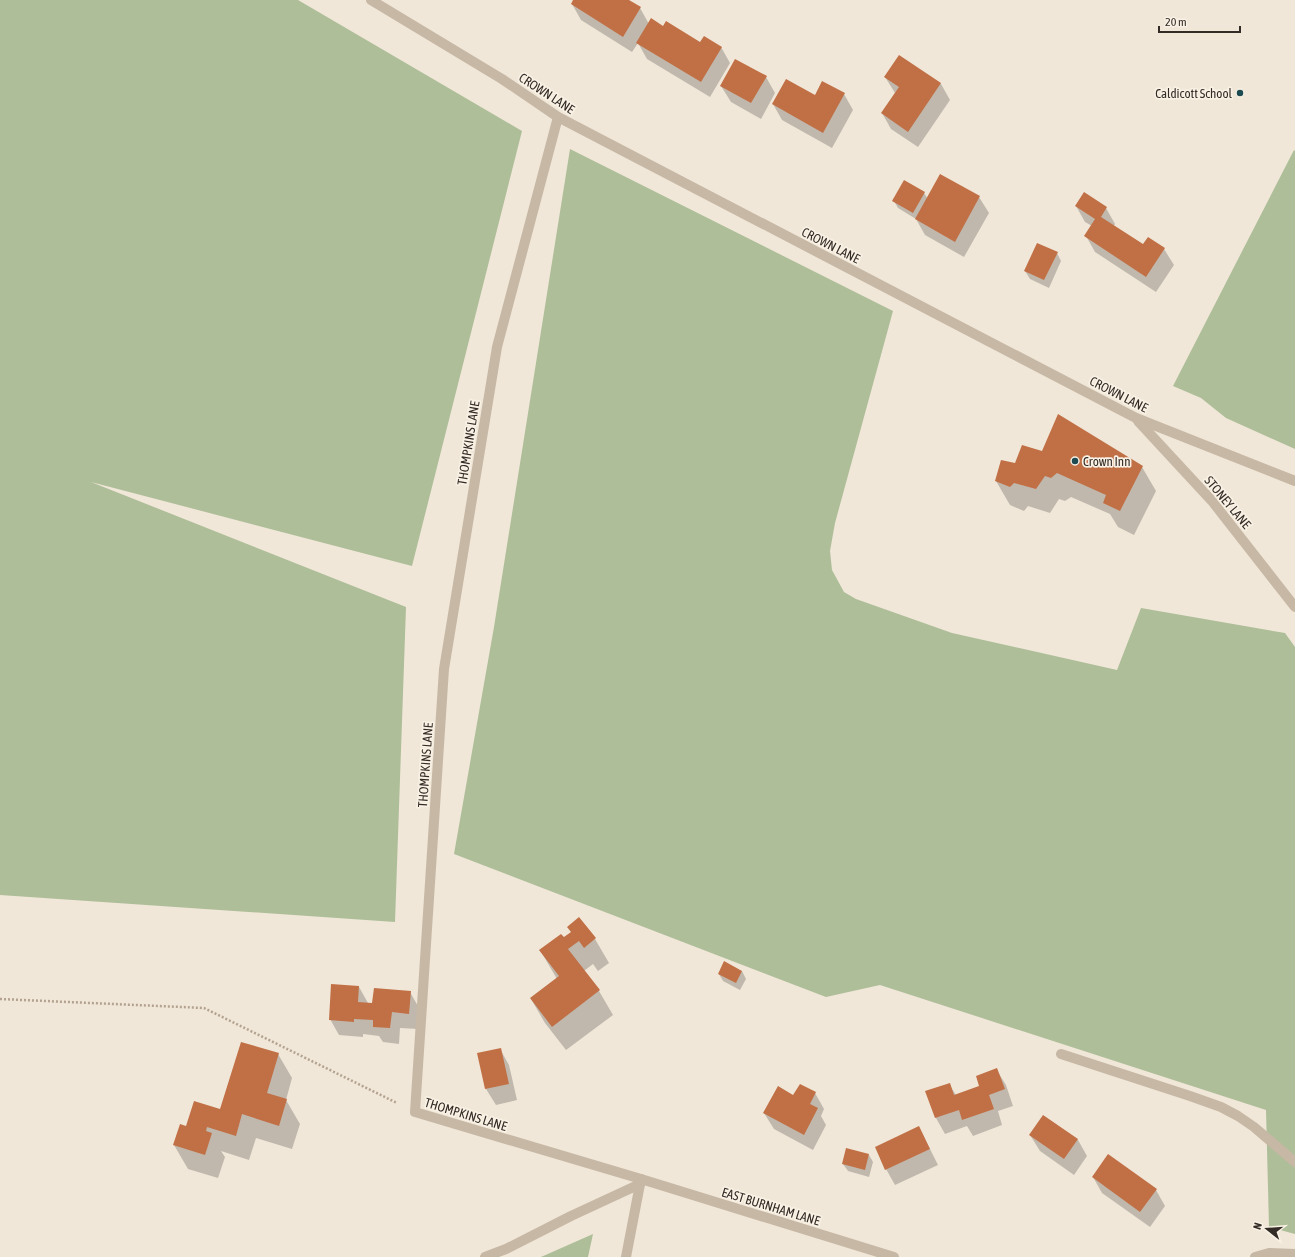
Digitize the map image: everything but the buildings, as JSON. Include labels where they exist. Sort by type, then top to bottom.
[{"type":"street","name":"CROWN LANE","points":[[371,0],[502,79],[558,117],[1136,418],[1295,481]]},
{"type":"street","name":"THOMPKINS LANE","points":[[558,117],[497,347],[444,669],[415,1112],[640,1182]]},
{"type":"street","name":"STONEY LANE","points":[[1136,418],[1212,501],[1295,607]]},
{"type":"street","points":[[1061,1054],[1221,1107],[1254,1127],[1295,1162]]},
{"type":"street","points":[[485,1257],[506,1249],[640,1182]]},
{"type":"street","points":[[626,1257],[640,1182]]},
{"type":"street","name":"EAST BURNHAM LANE","points":[[640,1182],[894,1257]]},
{"type":"street","points":[[1255,1257],[1269,1253],[1295,1254]]},
{"type":"path","points":[[0,1000],[204,1008],[415,1112]]},
{"type":"green space","points":[[0,0],[298,0],[522,131],[412,566],[91,482],[406,607],[395,922],[0,895]]},
{"type":"green space","points":[[570,149],[893,311],[835,523],[830,551],[832,570],[844,592],[856,599],[952,633],[1117,670],[1141,608],[1285,633],[1295,647],[1295,1234],[1269,1227],[1266,1110],[880,985],[826,997],[454,854],[494,627]]},
{"type":"green space","points":[[1294,150],[1295,449],[1226,418],[1201,398],[1173,386]]},
{"type":"green space","points":[[593,1234],[588,1257],[541,1257]]},
{"type":"place","name":"Caldicott School","points":[[1240,93]]},
{"type":"place","name":"Crown Inn","points":[[1075,461]]}]
